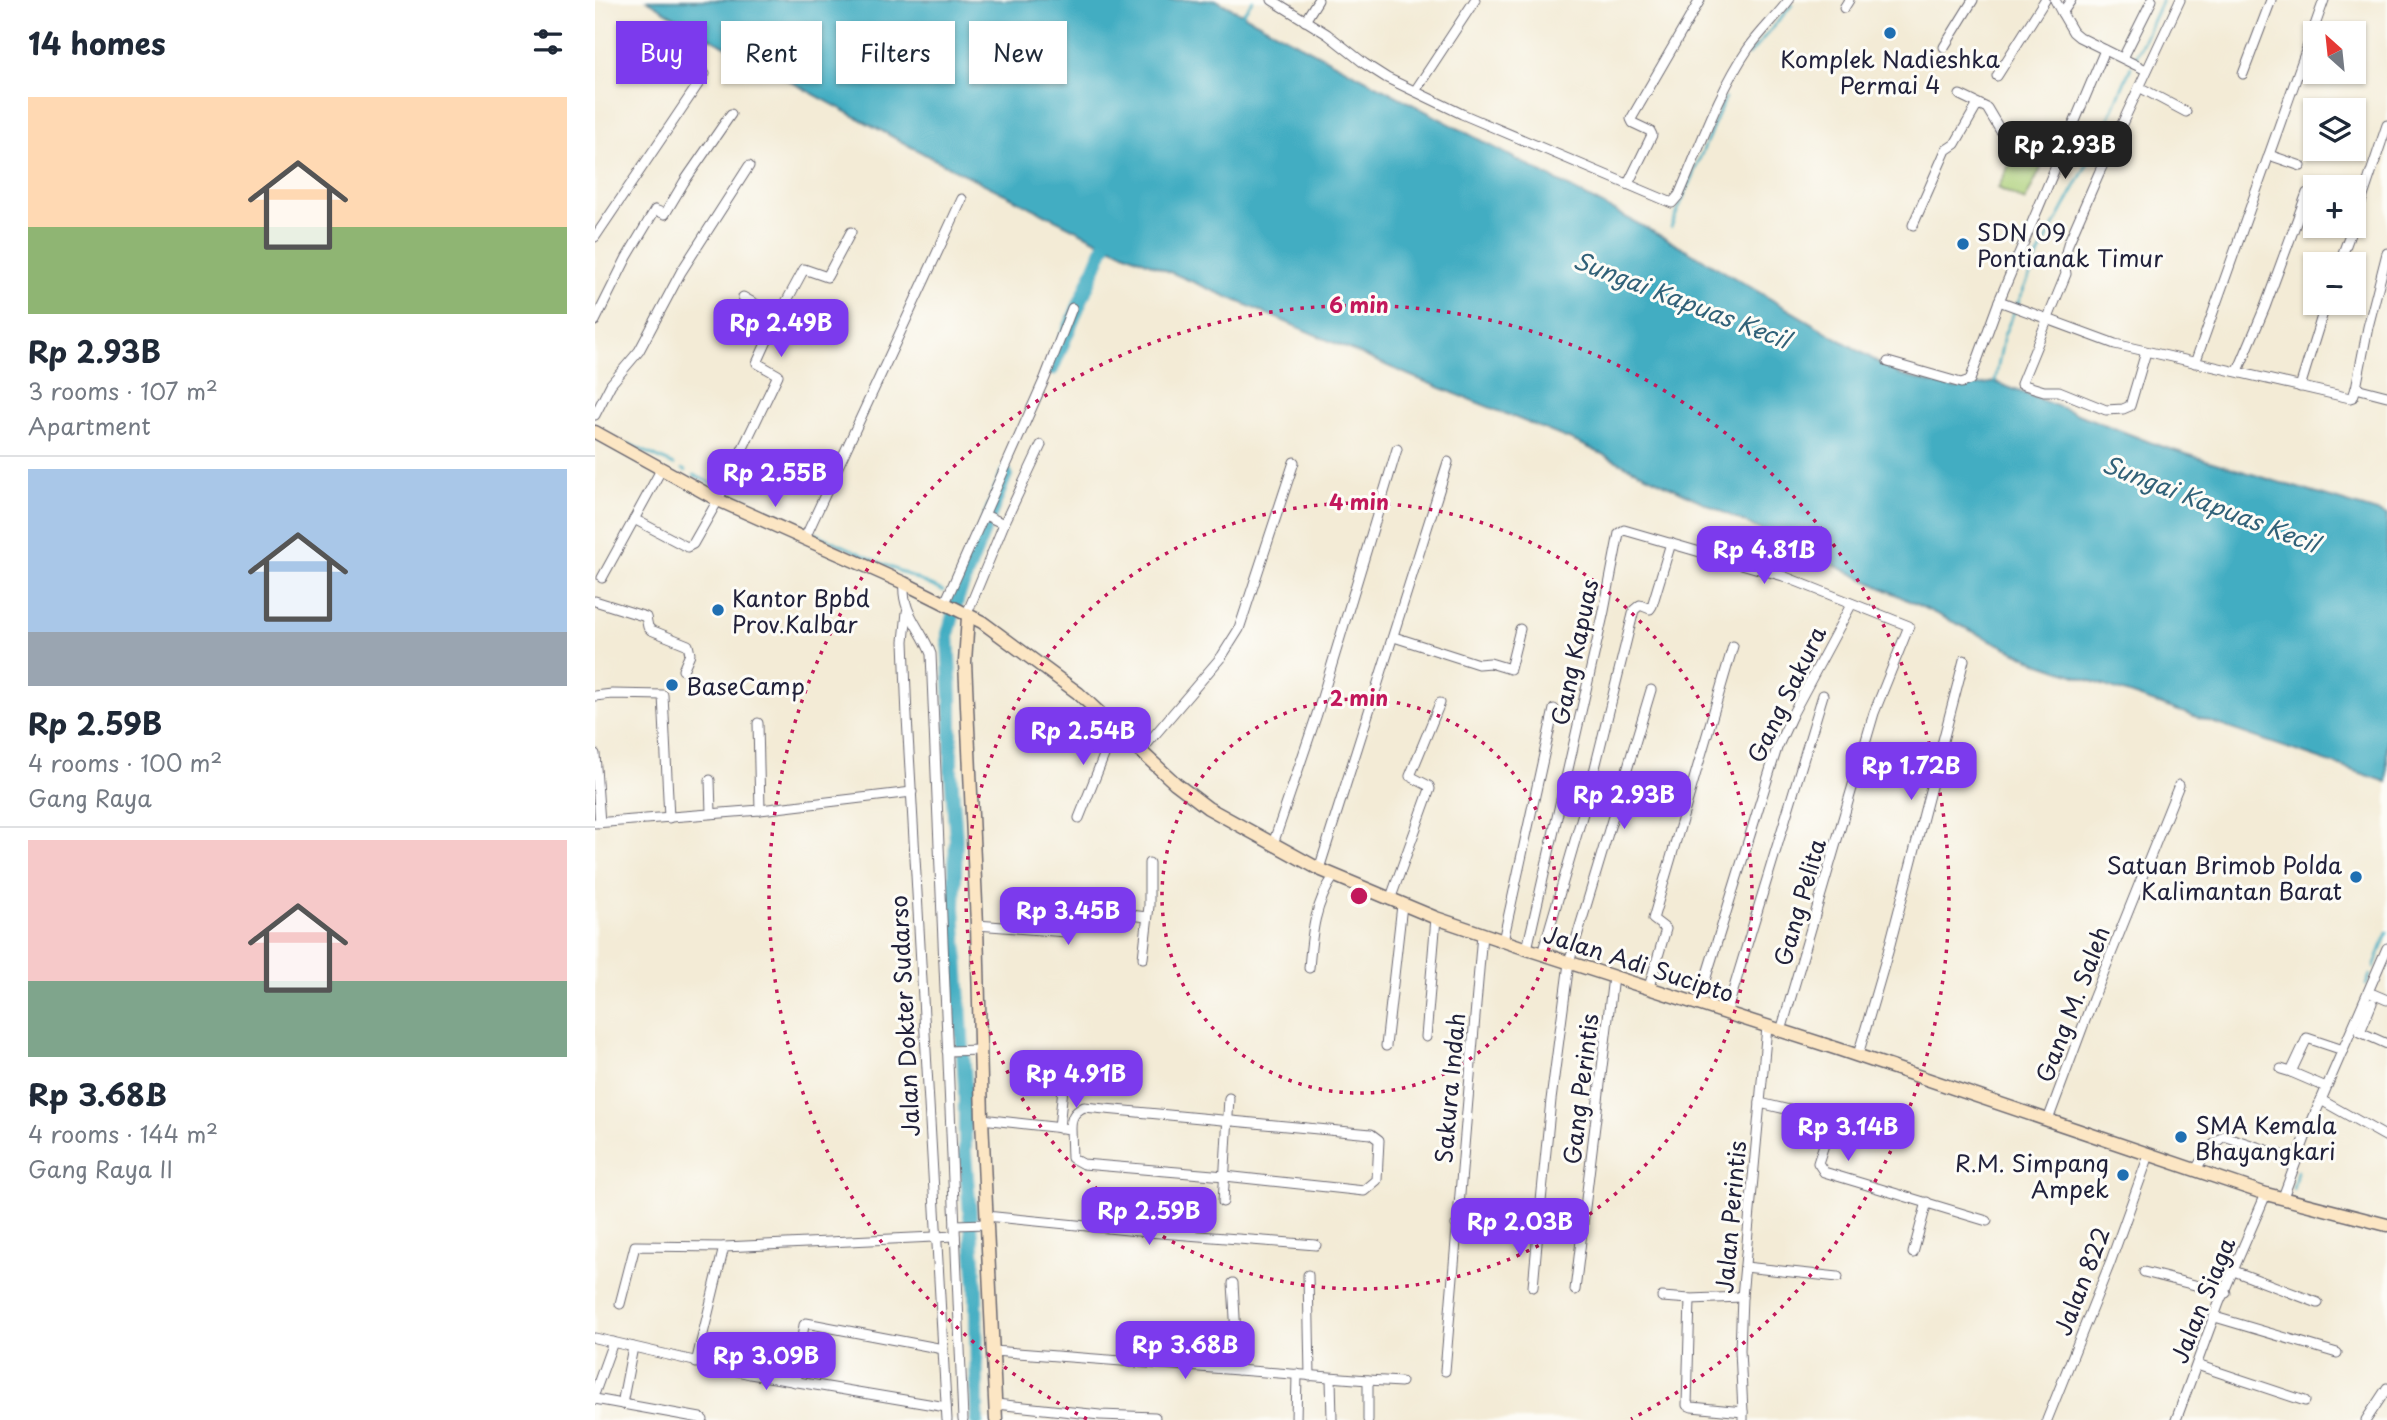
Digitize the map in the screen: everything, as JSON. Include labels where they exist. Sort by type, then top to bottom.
[{"type":"main road","name":"Jalan Adi Sucipto","points":[[595,432],[718,500],[904,583],[982,622],[1078,693],[1175,783],[1208,808],[1334,876],[1436,918],[1569,963],[1858,1055],[2266,1194],[2387,1225]]},
{"type":"main road","points":[[956,611],[968,641]]},
{"type":"main road","points":[[982,622],[968,641],[965,662],[977,925],[983,1222],[996,1420]]},
{"type":"street","points":[[1272,0],[1327,34],[1374,70],[1415,91],[1480,122],[1669,202],[1675,202],[1739,63],[1789,0]]},
{"type":"street","points":[[1305,20],[1318,0]]},
{"type":"street","points":[[1415,91],[1475,0]]},
{"type":"street","points":[[1628,184],[1652,135],[1631,119],[1700,0]]},
{"type":"street","points":[[1944,47],[1973,0]]},
{"type":"street","points":[[1997,76],[2045,0]]},
{"type":"street","points":[[2055,0],[2073,32],[2142,68]]},
{"type":"street","points":[[2062,13],[2071,0]]},
{"type":"street","points":[[2125,59],[2152,0]]},
{"type":"street","points":[[2146,352],[2130,406],[2123,409],[2106,411],[2059,391],[2044,391],[2021,384],[2066,274],[2064,261],[2068,244],[2139,87],[2142,68],[2180,0]]},
{"type":"street","points":[[2243,74],[2271,0]]},
{"type":"street","points":[[2195,363],[2324,0]]},
{"type":"street","points":[[1888,362],[1961,383],[1967,382],[1972,376],[1999,301],[2105,50]]},
{"type":"street","points":[[595,237],[698,84]]},
{"type":"street","points":[[2139,87],[2186,112]]},
{"type":"street","points":[[1960,95],[1991,112],[2000,130],[2059,156]]},
{"type":"street","points":[[1913,225],[1946,149],[1955,144],[1978,104]]},
{"type":"street","points":[[595,321],[627,257],[655,210],[665,214],[731,114]]},
{"type":"street","points":[[2366,186],[2387,125]]},
{"type":"street","points":[[2269,155],[2301,166]]},
{"type":"street","points":[[595,415],[611,384],[639,351],[681,272],[749,166]]},
{"type":"street","points":[[805,538],[962,199]]},
{"type":"street","points":[[2238,371],[2303,204]]},
{"type":"street","points":[[634,519],[690,547],[718,500],[778,375],[757,363],[778,317],[804,269],[827,277],[851,232]]},
{"type":"street","points":[[1999,301],[2091,336],[2146,352],[2350,398],[2356,388],[2368,327],[2386,259]]},
{"type":"street","points":[[743,297],[778,317]]},
{"type":"street","points":[[956,611],[985,515],[1045,378],[1072,308]]},
{"type":"street","points":[[2300,387],[2322,315]]},
{"type":"street","points":[[2356,388],[2387,396]]},
{"type":"street","points":[[956,611],[1041,445]]},
{"type":"street","points":[[1273,844],[1329,676],[1397,449]]},
{"type":"street","points":[[1141,751],[1221,656],[1239,629],[1294,462]]},
{"type":"street","points":[[1319,869],[1448,462]]},
{"type":"street","points":[[602,579],[661,470]]},
{"type":"street","points":[[985,515],[1001,523]]},
{"type":"street","name":"Gang Kapuas","points":[[1527,949],[1601,625],[1619,533],[1624,530],[1671,543]]},
{"type":"street","points":[[1542,954],[1588,796],[1634,610],[1640,605],[1649,609],[1652,606],[1671,543],[1783,576],[1851,605]]},
{"type":"street","points":[[904,583],[903,600],[931,654],[953,1190],[959,1225],[955,1236],[963,1420]]},
{"type":"street","points":[[595,601],[646,617],[648,627],[652,630],[688,645],[690,654],[683,670]]},
{"type":"street","name":"Gang Pelita","points":[[1781,1031],[1874,713],[1909,626],[1851,605]]},
{"type":"street","name":"Gang Sakura","points":[[1698,1003],[1773,759],[1793,713],[1851,605]]},
{"type":"street","name":"Jalan Dokter Sudarso","points":[[908,610],[905,659],[947,1420]]},
{"type":"street","points":[[1394,637],[1478,664],[1490,663],[1510,669],[1520,629]]},
{"type":"street","points":[[1649,987],[1666,929],[1653,919],[1733,646]]},
{"type":"street","points":[[1858,1055],[1888,952],[1964,660]]},
{"type":"street","points":[[1533,1287],[1551,1100],[1569,963],[1651,690]]},
{"type":"street","points":[[595,696],[663,695],[669,818]]},
{"type":"street","points":[[1726,1014],[1823,695]]},
{"type":"street","points":[[1385,1046],[1396,902],[1430,789],[1410,776],[1440,703]]},
{"type":"street","points":[[1503,941],[1555,709]]},
{"type":"street","points":[[758,723],[760,810]]},
{"type":"street","points":[[1079,818],[1115,728]]},
{"type":"street","points":[[595,756],[598,823],[760,810],[912,792]]},
{"type":"street","points":[[710,780],[711,813]]},
{"type":"street","name":"Gang M. Saleh","points":[[2048,1120],[2093,999],[2179,785]]},
{"type":"street","points":[[1143,958],[1149,863]]},
{"type":"street","points":[[1309,968],[1317,910],[1325,889],[1334,876]]},
{"type":"street","points":[[977,925],[1066,932],[1069,910],[1072,908],[1147,917]]},
{"type":"street","points":[[1426,1037],[1436,918]]},
{"type":"street","name":"Sakura Indah","points":[[1445,1371],[1482,934]]},
{"type":"street","points":[[2283,1197],[2326,1087],[2387,948]]},
{"type":"street","name":"Gang Perintis","points":[[1575,1290],[1613,976]]},
{"type":"street","points":[[2387,1000],[2373,998],[2360,1032],[2387,1044]]},
{"type":"street","name":"Jalan Perintis","points":[[1743,1416],[1740,1350],[1742,1297],[1767,1027]]},
{"type":"street","points":[[2291,1072],[2307,1038],[2343,1050]]},
{"type":"street","points":[[947,1051],[980,1050]]},
{"type":"street","points":[[2281,1069],[2326,1087]]},
{"type":"street","points":[[1059,1128],[1063,1088]]},
{"type":"street","points":[[1223,1202],[1229,1098]]},
{"type":"street","points":[[2321,1100],[2387,1137]]},
{"type":"street","points":[[1760,1102],[1832,1120],[1818,1163],[1819,1168],[1824,1171],[1987,1221]]},
{"type":"street","points":[[1084,1107],[1371,1134],[1379,1140],[1377,1180],[1364,1191],[1083,1164],[1072,1158],[1071,1129],[1071,1120],[1076,1111],[1084,1107]]},
{"type":"street","points":[[982,1119],[1071,1129]]},
{"type":"street","points":[[2196,1169],[2210,1147],[2224,1136],[2297,1160]]},
{"type":"street","name":"Jalan 822","points":[[2047,1420],[2110,1263],[2149,1155]]},
{"type":"street","points":[[934,1190],[953,1190]]},
{"type":"street","name":"Jalan Siaga","points":[[2176,1420],[2214,1317],[2266,1194]]},
{"type":"street","points":[[1913,1253],[1927,1202]]},
{"type":"street","points":[[959,1225],[983,1222],[1316,1245]]},
{"type":"street","points":[[1457,1225],[1538,1232]]},
{"type":"street","points":[[620,1304],[635,1246],[724,1247],[955,1236]]},
{"type":"street","points":[[696,1363],[724,1247]]},
{"type":"street","points":[[1745,1267],[1838,1277]]},
{"type":"street","points":[[2234,1271],[2318,1303]]},
{"type":"street","points":[[2144,1272],[2225,1293]]},
{"type":"street","points":[[1308,1275],[1310,1376]]},
{"type":"street","points":[[939,1281],[957,1280]]},
{"type":"street","points":[[1233,1283],[1238,1370]]},
{"type":"street","points":[[1662,1297],[1742,1297]]},
{"type":"street","points":[[1690,1299],[1687,1405],[1743,1416]]},
{"type":"street","points":[[940,1301],[958,1300]]},
{"type":"street","points":[[2214,1317],[2337,1353]]},
{"type":"street","points":[[795,1382],[806,1323],[943,1349]]},
{"type":"street","points":[[595,1338],[696,1363],[946,1407]]},
{"type":"street","points":[[595,1392],[613,1342]]},
{"type":"street","points":[[622,1404],[632,1347]]},
{"type":"street","points":[[993,1351],[1401,1382]]},
{"type":"street","points":[[2197,1365],[2305,1401]]},
{"type":"street","points":[[1296,1420],[1297,1374]]},
{"type":"street","points":[[1331,1378],[1332,1420]]},
{"type":"street","points":[[1368,1380],[1368,1420]]},
{"type":"street","points":[[2366,1420],[2387,1388]]},
{"type":"street","points":[[595,1399],[703,1420]]},
{"type":"street","points":[[996,1404],[1059,1415],[1155,1417]]},
{"type":"green space","points":[[2016,151],[2043,164],[2025,201],[1998,188]]},
{"type":"water","name":"Sungai Kapuas Kecil","points":[[647,0],[1216,0],[1682,247],[1900,375],[1955,389],[1995,382],[2160,446],[2387,515],[2387,782],[2041,664],[1581,444],[1411,376],[1105,244],[930,157],[795,84],[822,84],[822,21],[721,21],[721,44],[707,36],[707,21],[681,21]]},
{"type":"waterway","points":[[1242,15],[1253,0]]},
{"type":"waterway","points":[[2134,61],[2162,0]]},
{"type":"waterway","points":[[1749,55],[1792,5]]},
{"type":"waterway","points":[[1995,382],[2004,335],[2040,252],[2097,146],[2131,67]]},
{"type":"waterway","points":[[1671,227],[1725,98]]},
{"type":"waterway","points":[[1052,369],[1105,244]]},
{"type":"waterway","points":[[629,444],[674,465]]},
{"type":"waterway","points":[[682,469],[686,471]]},
{"type":"waterway","points":[[977,1420],[976,1287],[965,1153],[965,1085],[954,908],[956,839],[951,773],[948,634],[958,597],[1006,474]]},
{"type":"waterway","points":[[694,475],[717,486]]},
{"type":"waterway","points":[[730,492],[736,495]]},
{"type":"waterway","points":[[744,499],[762,508]]},
{"type":"waterway","points":[[770,512],[803,527]]},
{"type":"waterway","points":[[815,533],[943,591]]},
{"type":"waterway","points":[[2374,967],[2387,933]]},
{"type":"waterway","points":[[2366,985],[2370,975]]},
{"type":"waterway","points":[[2293,1189],[2297,1171]]},
{"type":"place","name":"Komplek Nadieshka Permai 4","points":[[1890,33]]},
{"type":"place","name":"SDN 09 Pontianak Timur","points":[[1963,244]]},
{"type":"place","name":"Kantor Bpbd Prov.Kalbar","points":[[718,610]]},
{"type":"place","name":"BaseCamp","points":[[672,685]]},
{"type":"place","name":"Satuan Brimob Polda Kalimantan Barat","points":[[2356,877]]},
{"type":"place","name":"SMA Kemala Bhayangkari","points":[[2181,1137]]},
{"type":"place","name":"R.M. Simpang Ampek","points":[[2123,1175]]}]
